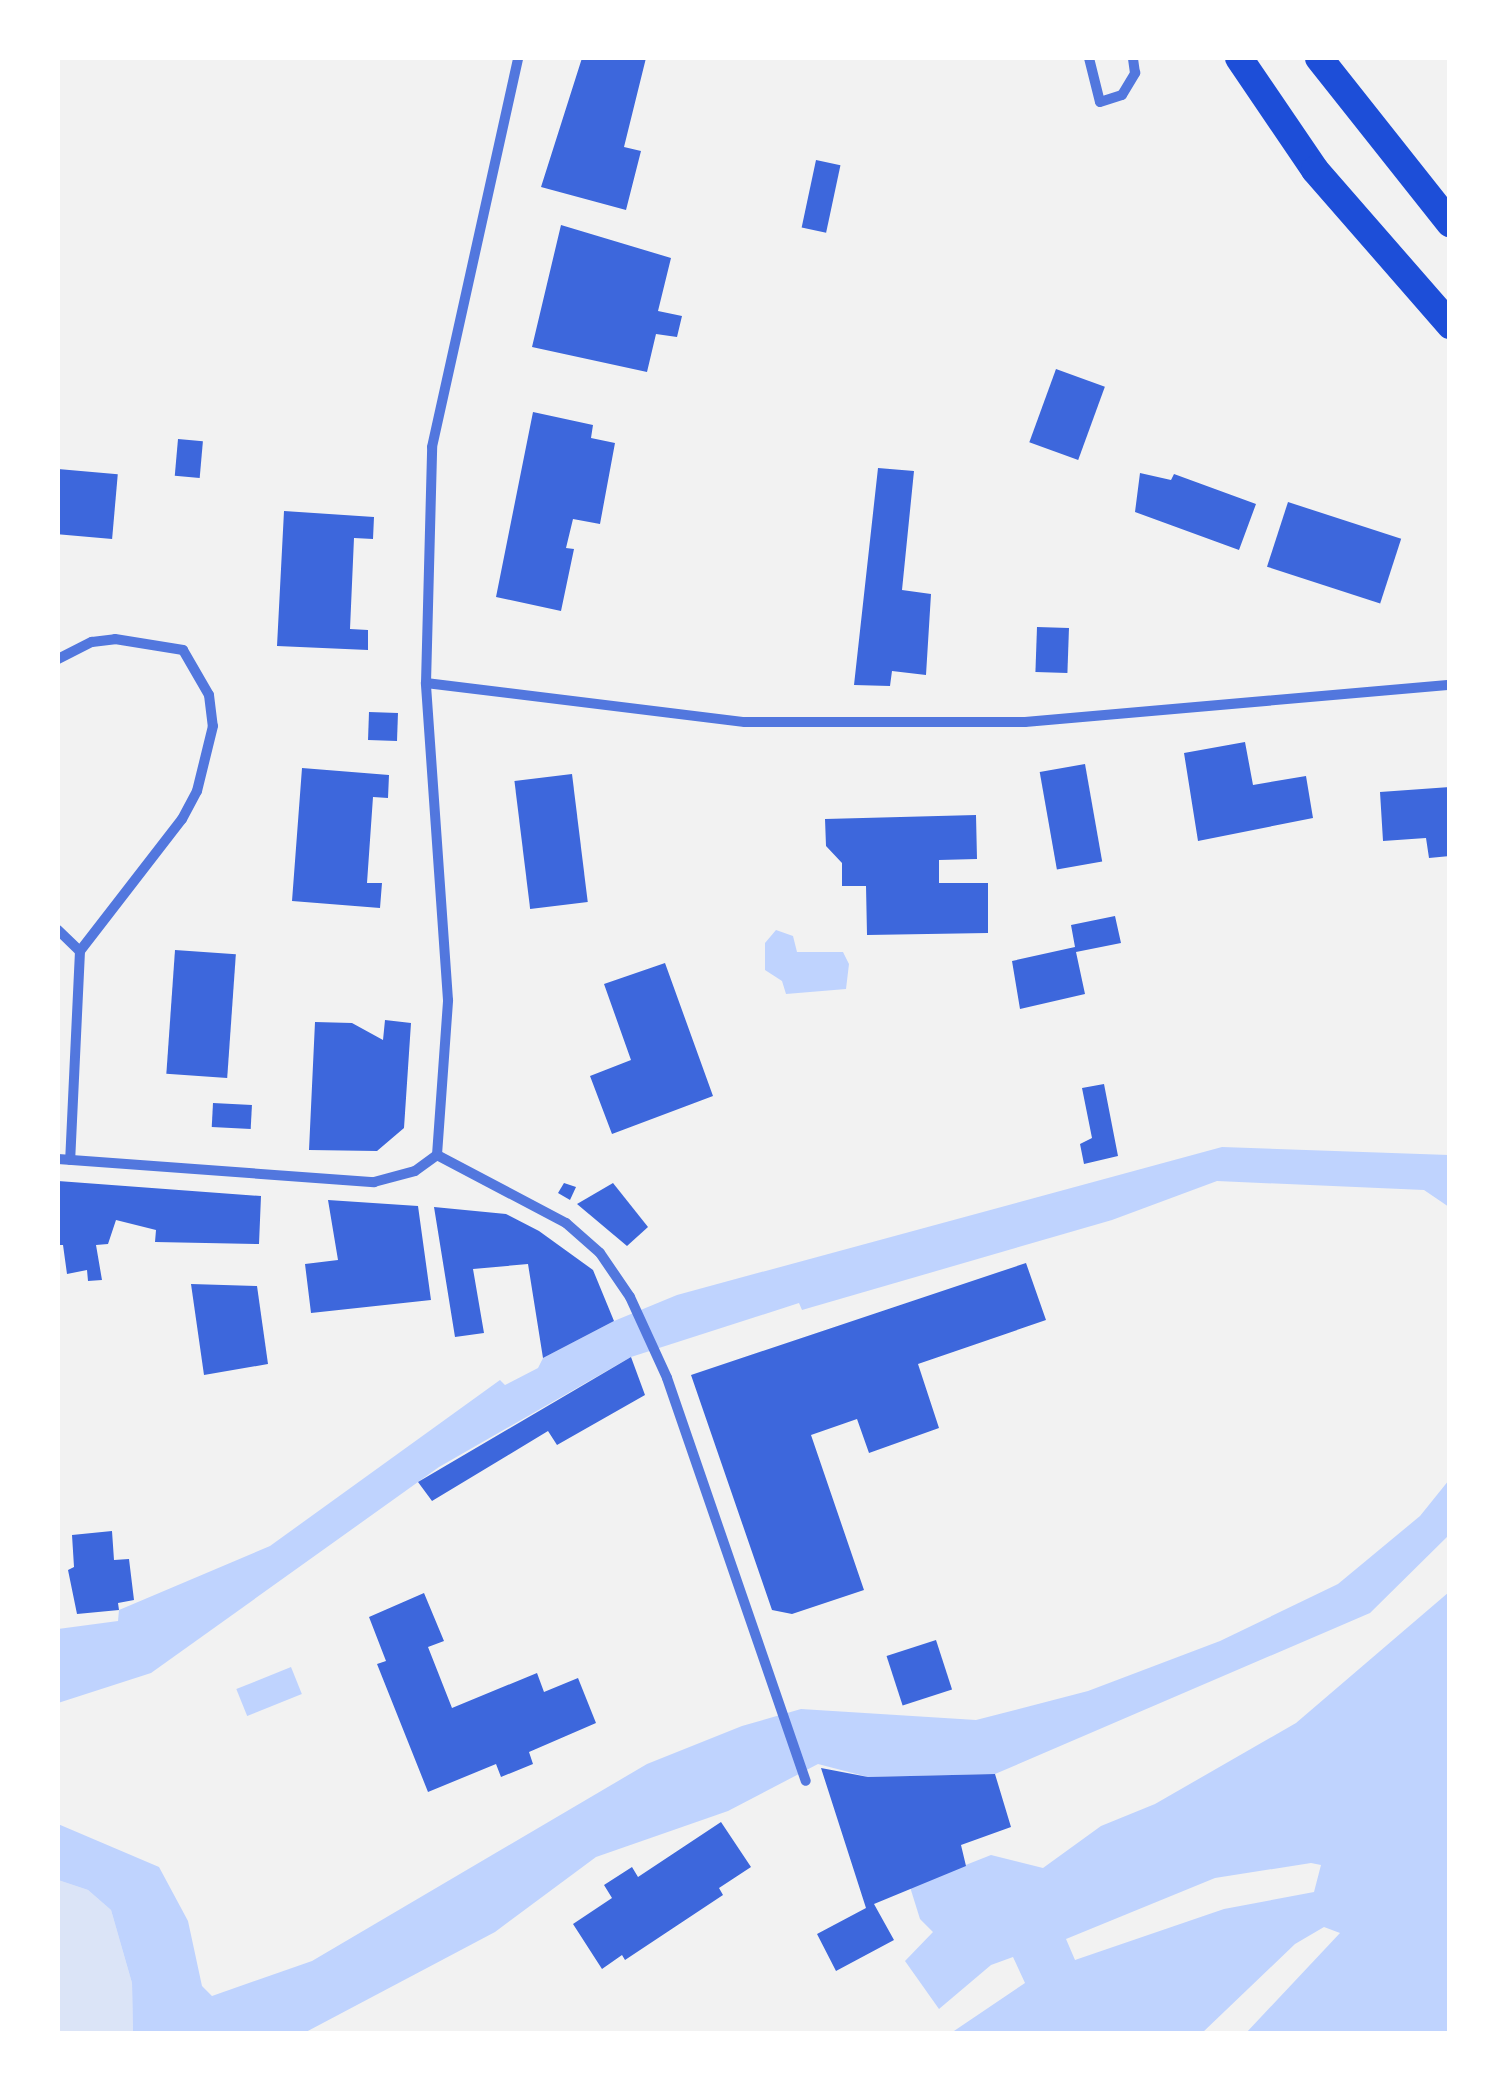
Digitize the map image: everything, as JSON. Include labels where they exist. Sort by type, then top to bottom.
[{"type":"highway","points":[[1239,58],[1315,170],[1450,324]]},
{"type":"highway","points":[[1319,58],[1450,223]]},
{"type":"street","points":[[58,1159],[374,1182],[414,1171],[437,1154],[448,1000],[426,683],[432,447],[518,58]]},
{"type":"street","points":[[1090,58],[1092,89],[1100,102],[1122,95],[1135,73],[1133,58]]},
{"type":"street","points":[[58,660],[92,642],[116,639],[183,650],[209,695],[213,726],[197,791],[182,820],[80,951],[70,1160]]},
{"type":"street","points":[[426,683],[746,722],[1025,722],[1450,684]]},
{"type":"street","points":[[58,930],[80,951]]},
{"type":"street","points":[[437,1154],[566,1223],[600,1253],[630,1297],[667,1378],[806,1781]]},
{"type":"shaded area","points":[[58,1880],[88,1890],[111,1910],[132,1983],[133,2033],[58,2034]]},
{"type":"water","points":[[776,930],[793,936],[797,952],[843,952],[849,964],[846,989],[786,994],[782,981],[765,970],[765,943]]},
{"type":"water","points":[[1222,1147],[1449,1155],[1449,1207],[1424,1190],[1217,1181],[1112,1220],[802,1310],[799,1303],[631,1357],[439,1467],[151,1673],[58,1703],[58,1629],[118,1621],[119,1610],[270,1546],[500,1380],[505,1385],[538,1368],[543,1358],[614,1321],[677,1295]]},
{"type":"water","points":[[1449,1480],[1449,1535],[1370,1613],[995,1774],[868,1777],[818,1764],[728,1811],[596,1857],[495,1932],[304,2033],[133,2033],[132,1983],[111,1910],[88,1890],[58,1880],[58,1824],[159,1867],[188,1921],[202,1986],[212,1996],[312,1961],[647,1764],[742,1726],[801,1709],[976,1720],[1088,1691],[1220,1641],[1338,1584],[1420,1516]]},
{"type":"water","points":[[1449,1592],[1449,2033],[1246,2033],[1340,1933],[1324,1927],[1295,1944],[1202,2033],[951,2033],[1025,1983],[1013,1957],[991,1965],[939,2009],[905,1961],[933,1932],[920,1919],[910,1887],[991,1855],[1043,1868],[1101,1826],[1155,1804],[1296,1723]],"holes":[[[1311,1863],[1321,1865],[1314,1892],[1224,1909],[1075,1960],[1066,1939],[1215,1878]]]},
{"type":"water","points":[[291,1667],[302,1694],[247,1716],[236,1689]]},
{"type":"building","points":[[582,58],[646,58],[624,147],[641,151],[626,210],[541,187]]},
{"type":"building","points":[[816,160],[840,165],[826,233],[802,227]]},
{"type":"building","points":[[561,225],[671,258],[658,311],[682,316],[677,337],[656,334],[647,372],[532,347]]},
{"type":"building","points":[[1056,369],[1105,387],[1078,460],[1029,442]]},
{"type":"building","points":[[533,412],[593,425],[591,438],[615,443],[600,524],[573,519],[566,548],[574,549],[561,611],[496,597]]},
{"type":"building","points":[[178,439],[203,441],[200,478],[175,476]]},
{"type":"building","points":[[878,468],[914,471],[902,590],[931,594],[926,675],[892,671],[890,686],[854,685]]},
{"type":"building","points":[[58,469],[118,474],[112,539],[58,534]]},
{"type":"building","points":[[1140,473],[1171,480],[1174,474],[1256,504],[1239,550],[1135,512]]},
{"type":"building","points":[[1288,502],[1401,539],[1380,603],[1267,567]]},
{"type":"building","points":[[284,511],[374,517],[373,539],[354,538],[350,629],[368,630],[368,650],[277,646]]},
{"type":"building","points":[[1037,627],[1069,628],[1067,673],[1035,672]]},
{"type":"building","points":[[369,712],[398,713],[397,741],[368,740]]},
{"type":"building","points":[[1245,742],[1253,785],[1306,776],[1313,818],[1198,841],[1184,753]]},
{"type":"building","points":[[1085,764],[1102,861],[1057,869],[1040,772]]},
{"type":"building","points":[[302,768],[389,775],[388,798],[373,797],[367,883],[382,883],[380,908],[292,901]]},
{"type":"building","points":[[572,774],[588,902],[530,909],[514,781]]},
{"type":"building","points":[[1450,787],[1450,856],[1429,858],[1426,838],[1383,841],[1380,792]]},
{"type":"building","points":[[976,815],[977,859],[939,860],[939,883],[988,883],[988,933],[867,935],[866,886],[842,886],[842,863],[826,846],[825,819]]},
{"type":"building","points":[[1115,916],[1121,943],[1076,952],[1085,994],[1020,1009],[1012,961],[1075,947],[1071,925]]},
{"type":"building","points":[[175,950],[236,954],[227,1078],[166,1074]]},
{"type":"building","points":[[665,963],[713,1096],[612,1134],[590,1076],[631,1060],[604,984]]},
{"type":"building","points":[[385,1020],[411,1023],[404,1128],[377,1151],[309,1150],[315,1022],[352,1023],[383,1040]]},
{"type":"building","points":[[1104,1084],[1118,1156],[1084,1164],[1080,1144],[1092,1138],[1082,1088]]},
{"type":"building","points":[[213,1103],[252,1105],[251,1129],[212,1127]]},
{"type":"building","points":[[58,1181],[261,1196],[259,1244],[155,1242],[156,1230],[116,1220],[108,1244],[96,1245],[102,1280],[88,1281],[87,1270],[67,1274],[63,1245],[58,1245]]},
{"type":"building","points":[[564,1183],[576,1187],[570,1200],[558,1193]]},
{"type":"building","points":[[613,1183],[648,1227],[627,1246],[577,1204]]},
{"type":"building","points":[[328,1200],[418,1206],[431,1300],[311,1313],[305,1264],[338,1260]]},
{"type":"building","points":[[434,1207],[506,1214],[539,1231],[593,1270],[614,1321],[543,1358],[528,1264],[473,1269],[484,1333],[455,1337]]},
{"type":"building","points":[[1026,1263],[1046,1320],[918,1364],[939,1428],[869,1453],[857,1419],[811,1435],[864,1590],[792,1614],[772,1610],[691,1375]]},
{"type":"building","points":[[191,1284],[257,1286],[268,1364],[204,1375]]},
{"type":"building","points":[[631,1357],[645,1395],[557,1445],[548,1431],[432,1501],[418,1482]]},
{"type":"building","points":[[112,1531],[114,1560],[129,1559],[134,1600],[118,1603],[119,1610],[77,1614],[68,1570],[74,1567],[72,1535]]},
{"type":"building","points":[[424,1593],[444,1641],[428,1647],[452,1708],[537,1673],[544,1692],[578,1678],[596,1723],[529,1752],[533,1764],[501,1777],[496,1764],[428,1792],[377,1664],[386,1661],[369,1617]]},
{"type":"building","points":[[936,1640],[952,1689],[903,1706],[887,1656]]},
{"type":"building","points":[[821,1768],[868,1777],[995,1774],[1011,1827],[961,1845],[966,1866],[874,1904],[894,1940],[836,1971],[817,1934],[866,1908]]},
{"type":"building","points":[[721,1822],[751,1867],[719,1888],[723,1895],[625,1960],[622,1955],[602,1969],[573,1924],[612,1898],[604,1885],[632,1867],[638,1877]]}]
